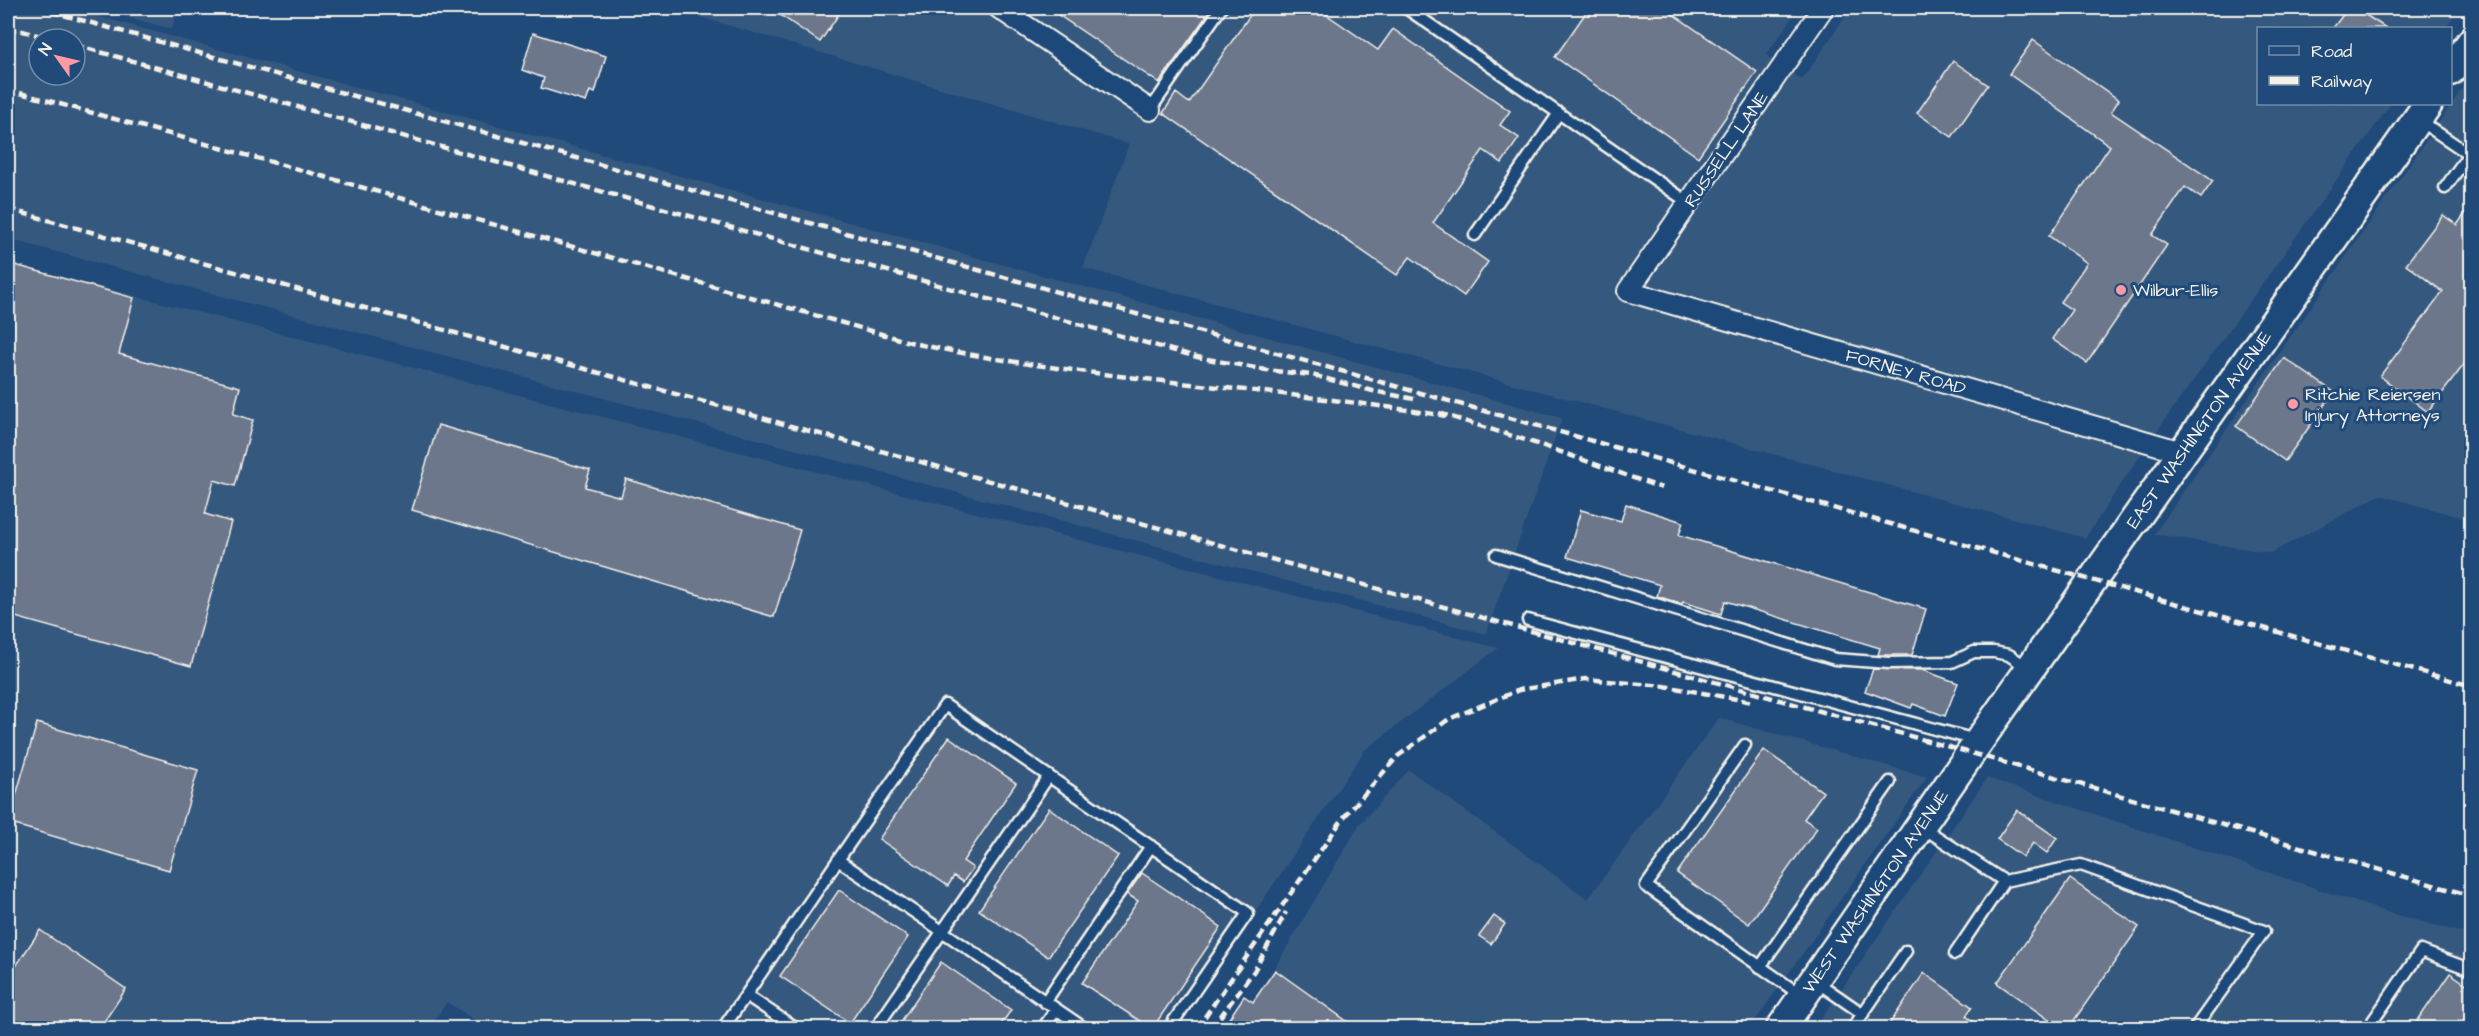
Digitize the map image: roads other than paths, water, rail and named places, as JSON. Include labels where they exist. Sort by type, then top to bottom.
[{"type":"main road","points":[[2452,70],[2472,41]]},
{"type":"main road","name":"EAST WASHINGTON AVENUE","points":[[1975,747],[2422,111]]},
{"type":"main road","name":"WEST WASHINGTON AVENUE","points":[[1780,1029],[1975,747]]},
{"type":"street","points":[[999,8],[1150,110]]},
{"type":"street","name":"RUSSELL LANE","points":[[1628,291],[1823,8]]},
{"type":"street","name":"FORNEY ROAD","points":[[1628,291],[2182,452]]},
{"type":"lane","points":[[1150,110],[1221,8]]},
{"type":"lane","points":[[1406,8],[1689,203]]},
{"type":"lane","points":[[2422,111],[2470,153],[2445,188]]},
{"type":"lane","points":[[1475,235],[1559,113]]},
{"type":"lane","points":[[1496,555],[1835,659],[1889,663],[1952,662],[1974,652],[1994,652],[2009,654],[2030,670]]},
{"type":"lane","points":[[1528,620],[1975,747]]},
{"type":"lane","points":[[723,1029],[945,705],[1248,913],[1169,1029]]},
{"type":"lane","points":[[1745,745],[1646,886],[1760,967],[1863,1014]]},
{"type":"lane","points":[[876,1029],[1049,776]]},
{"type":"lane","points":[[1760,967],[1890,782]]},
{"type":"lane","points":[[1920,826],[2004,881]]},
{"type":"lane","points":[[1045,1002],[1151,846]]},
{"type":"lane","points":[[838,860],[1084,1029]]},
{"type":"lane","points":[[1955,954],[2004,881],[2081,865],[2264,932],[2195,1029]]},
{"type":"lane","points":[[1853,1029],[1906,951]]},
{"type":"lane","points":[[2368,1029],[2421,951],[2472,970]]},
{"type":"lane","points":[[746,995],[795,1029]]},
{"type":"lane","points":[[1043,1029],[1056,1010]]},
{"type":"railway","points":[[38,8],[2472,686]]},
{"type":"railway","points":[[8,27],[27,32]]},
{"type":"railway","points":[[87,48],[1197,357],[1266,370],[1312,375],[1414,399]]},
{"type":"railway","points":[[20,93],[917,344],[1048,367],[1380,406],[1446,416]]},
{"type":"railway","points":[[8,209],[1971,753],[2472,896]]},
{"type":"railway","points":[[1439,413],[1541,445],[1662,488]]},
{"type":"railway","points":[[1197,1028],[1344,817],[1398,756],[1449,719],[1519,690],[1585,679],[1664,686],[1753,702]]},
{"type":"railway","points":[[1212,1028],[1254,971],[1286,912]]},
{"type":"place","name":"Wilbur-Ellis","points":[[2121,290]]},
{"type":"place","name":"Ritchie Reiersen Injury Attorneys","points":[[2293,404]]}]
